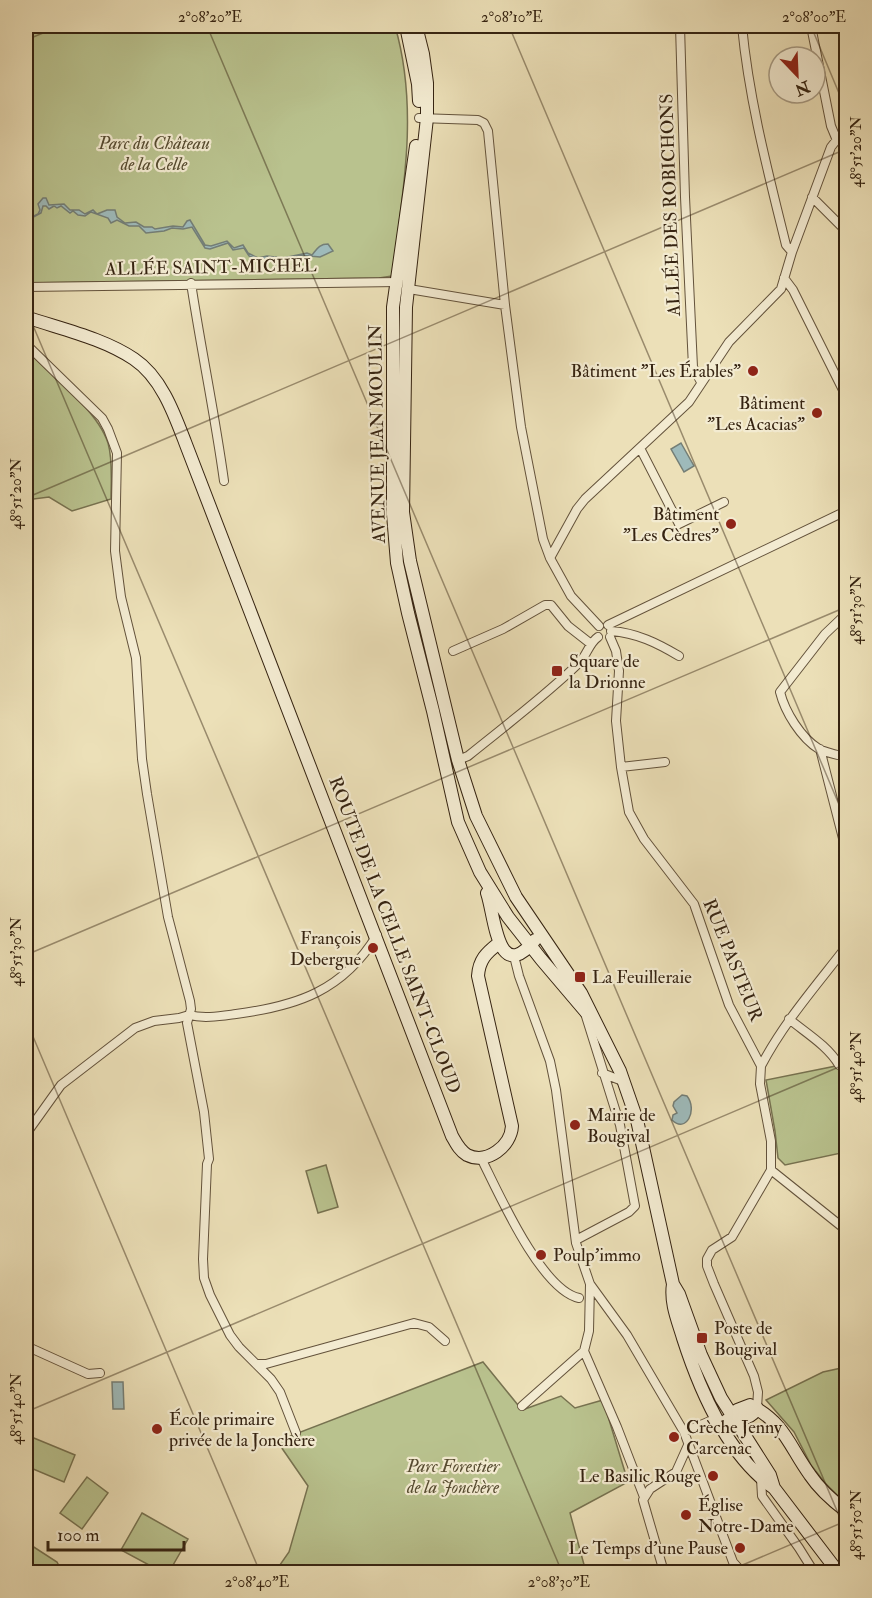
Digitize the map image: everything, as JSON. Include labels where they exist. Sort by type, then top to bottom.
[{"type":"main road","name":"AVENUE JEAN MOULIN","points":[[406,26],[423,118]]},
{"type":"main road","name":"AVENUE JEAN MOULIN","points":[[416,26],[427,82],[403,286],[406,307],[403,512],[414,580],[458,759],[476,816],[493,854],[531,921],[581,993],[625,1082],[637,1120],[673,1284]]},
{"type":"main road","name":"AVENUE JEAN MOULIN","points":[[403,286],[393,307],[393,514],[398,563],[458,822],[480,872],[508,917],[519,930],[523,952]]},
{"type":"main road","name":"ROUTE DE LA CELLE SAINT-CLOUD","points":[[26,317],[99,342],[135,359],[150,373],[174,413],[377,935],[452,1136],[465,1154],[480,1158]]},
{"type":"main road","points":[[480,872],[500,944],[506,951],[523,952],[541,959],[595,1022]]},
{"type":"main road","points":[[495,926],[523,907]]},
{"type":"main road","points":[[523,952],[540,934]]},
{"type":"main road","points":[[480,1158],[499,1150],[506,1144],[512,1126],[478,976],[482,959],[500,944]]},
{"type":"main road","points":[[673,1284],[680,1294],[688,1322],[710,1375],[733,1419],[770,1475],[774,1488]]},
{"type":"main road","points":[[673,1284],[671,1296],[680,1329],[698,1379],[717,1420],[761,1479],[774,1488],[838,1572]]},
{"type":"main road","points":[[717,1420],[746,1418],[754,1414],[757,1408],[779,1426],[816,1485],[846,1511]]},
{"type":"street","name":"ALLÉE DES ROBICHONS","points":[[680,26],[693,367],[701,382]]},
{"type":"street","points":[[742,26],[759,135],[786,245],[792,252]]},
{"type":"street","points":[[810,26],[831,126],[836,138]]},
{"type":"street","points":[[423,118],[478,120],[484,123],[488,132],[506,305],[525,449],[537,517],[550,558],[572,596],[607,630]]},
{"type":"street","points":[[550,558],[585,499],[689,402],[729,342],[781,289],[792,252],[831,147],[846,128]]},
{"type":"street","points":[[812,197],[846,231]]},
{"type":"street","points":[[784,278],[795,292],[846,396]]},
{"type":"street","points":[[191,284],[224,481]]},
{"type":"street","name":"ALLÉE SAINT-MICHEL","points":[[26,287],[191,284],[403,286],[506,305]]},
{"type":"street","points":[[26,344],[102,418],[117,453],[116,563],[121,597],[136,658],[142,759],[163,891],[190,1001],[187,1023],[204,1112],[209,1159],[204,1229],[204,1278],[220,1318],[239,1347],[280,1392],[296,1433]]},
{"type":"street","points":[[640,448],[679,524],[724,502]]},
{"type":"street","points":[[607,630],[846,511]]},
{"type":"street","points":[[453,651],[503,629],[545,605],[551,605],[568,626],[591,644]]},
{"type":"street","points":[[846,614],[825,634],[794,671],[780,692],[781,699],[796,727],[820,749],[846,758]]},
{"type":"street","name":"RUE PASTEUR","points":[[607,630],[616,651],[619,671],[616,721],[629,812],[644,839],[694,904],[729,1005],[761,1066],[760,1084],[771,1141],[774,1172]]},
{"type":"street","points":[[458,759],[468,756],[560,680],[585,656],[591,644],[598,637],[596,631],[626,632],[652,640],[679,656]]},
{"type":"street","points":[[820,749],[846,850]]},
{"type":"street","points":[[621,767],[665,762]]},
{"type":"street","points":[[26,1133],[61,1085],[135,1028],[154,1021],[189,1015],[198,1017],[228,1015],[299,1002],[317,994],[350,969],[369,949],[377,935]]},
{"type":"street","points":[[761,1066],[773,1042],[789,1019],[846,947]]},
{"type":"street","points":[[523,952],[519,976],[550,1061],[576,1240],[590,1284],[627,1335],[684,1432],[733,1562],[739,1571]]},
{"type":"street","points":[[576,1240],[629,1212],[635,1206],[620,1125],[584,1010]]},
{"type":"street","points":[[789,1019],[834,1057],[839,1065]]},
{"type":"street","points":[[602,1073],[625,1082]]},
{"type":"street","points":[[480,1158],[515,1225],[537,1260],[566,1292],[579,1298]]},
{"type":"street","points":[[757,1408],[758,1392],[754,1376],[714,1284],[707,1266],[707,1258],[712,1250],[732,1237],[774,1172],[846,1230]]},
{"type":"street","points":[[522,1406],[584,1351],[589,1331],[590,1284]]},
{"type":"street","points":[[256,1364],[266,1364],[414,1323],[429,1328],[445,1341]]},
{"type":"street","points":[[26,1346],[88,1374],[100,1373]]},
{"type":"street","points":[[584,1351],[644,1497]]},
{"type":"street","points":[[684,1432],[710,1420],[717,1420]]},
{"type":"street","points":[[664,1572],[643,1504],[644,1497],[650,1489],[675,1472],[689,1443]]},
{"type":"street","points":[[761,1479],[762,1496],[800,1548],[814,1572]]},
{"type":"green space","name":"Parc du Château de la Celle","points":[[26,26],[395,26],[406,88],[407,151],[392,276],[26,283]]},
{"type":"green space","points":[[26,350],[72,393],[103,431],[111,457],[111,499],[72,511],[49,497],[26,500]]},
{"type":"green space","points":[[846,1064],[846,1152],[785,1165],[778,1158],[766,1080]]},
{"type":"green space","points":[[326,1165],[338,1207],[318,1213],[306,1171]]},
{"type":"green space","name":"Parc Forestier de la Jonchère","points":[[483,1362],[522,1410],[561,1396],[575,1408],[603,1400],[628,1482],[570,1513],[586,1572],[275,1572],[289,1552],[308,1486],[277,1441]]},
{"type":"green space","points":[[846,1367],[846,1504],[811,1465],[794,1432],[766,1400],[823,1372]]},
{"type":"green space","points":[[29,1436],[75,1455],[64,1482],[26,1466],[26,1445]]},
{"type":"green space","points":[[87,1477],[108,1493],[82,1529],[60,1513]]},
{"type":"green space","points":[[142,1513],[188,1539],[169,1572],[162,1572],[121,1550]]},
{"type":"green space","points":[[26,1542],[57,1562],[62,1572],[26,1572]]},
{"type":"water","points":[[46,198],[49,205],[64,204],[70,210],[79,210],[85,214],[93,210],[97,214],[115,210],[117,217],[125,223],[136,222],[144,227],[155,229],[183,227],[190,220],[205,245],[211,246],[227,241],[234,248],[243,245],[248,253],[258,258],[267,256],[283,258],[307,253],[312,255],[318,247],[325,244],[328,244],[333,251],[320,257],[299,255],[282,260],[269,258],[260,261],[249,256],[244,248],[233,250],[228,243],[210,249],[205,248],[192,227],[146,233],[139,226],[129,226],[117,220],[111,223],[108,218],[91,212],[85,216],[73,211],[70,213],[61,206],[49,209],[43,206],[41,213],[26,221],[38,214],[40,210],[38,204]]},
{"type":"water","points":[[681,443],[694,466],[684,472],[671,449]]},
{"type":"water","points":[[682,1095],[687,1096],[690,1102],[691,1113],[686,1122],[677,1124],[672,1120],[673,1115],[677,1113],[673,1106]]},
{"type":"water","points":[[112,1382],[123,1382],[124,1409],[113,1409]]},
{"type":"place","name":"Bâtiment \"Les Érables\"","points":[[753,371]]},
{"type":"place","name":"Bâtiment \"Les Acacias\"","points":[[817,413]]},
{"type":"place","name":"Bâtiment \"Les Cèdres\"","points":[[731,524]]},
{"type":"place","name":"Square de la Drionne","points":[[557,671]]},
{"type":"place","name":"François Debergue","points":[[373,948]]},
{"type":"place","name":"La Feuilleraie","points":[[580,977]]},
{"type":"place","name":"Mairie de Bougival","points":[[575,1125]]},
{"type":"place","name":"Poulp'immo","points":[[541,1255]]},
{"type":"place","name":"Poste de Bougival","points":[[702,1338]]},
{"type":"place","name":"École primaire privée de la Jonchère","points":[[157,1429]]},
{"type":"place","name":"Crèche Jenny Carcenac","points":[[674,1437]]},
{"type":"place","name":"Le Basilic Rouge","points":[[713,1476]]},
{"type":"place","name":"Église Notre-Dame","points":[[686,1515]]},
{"type":"place","name":"Le Temps d'une Pause","points":[[740,1548]]}]
